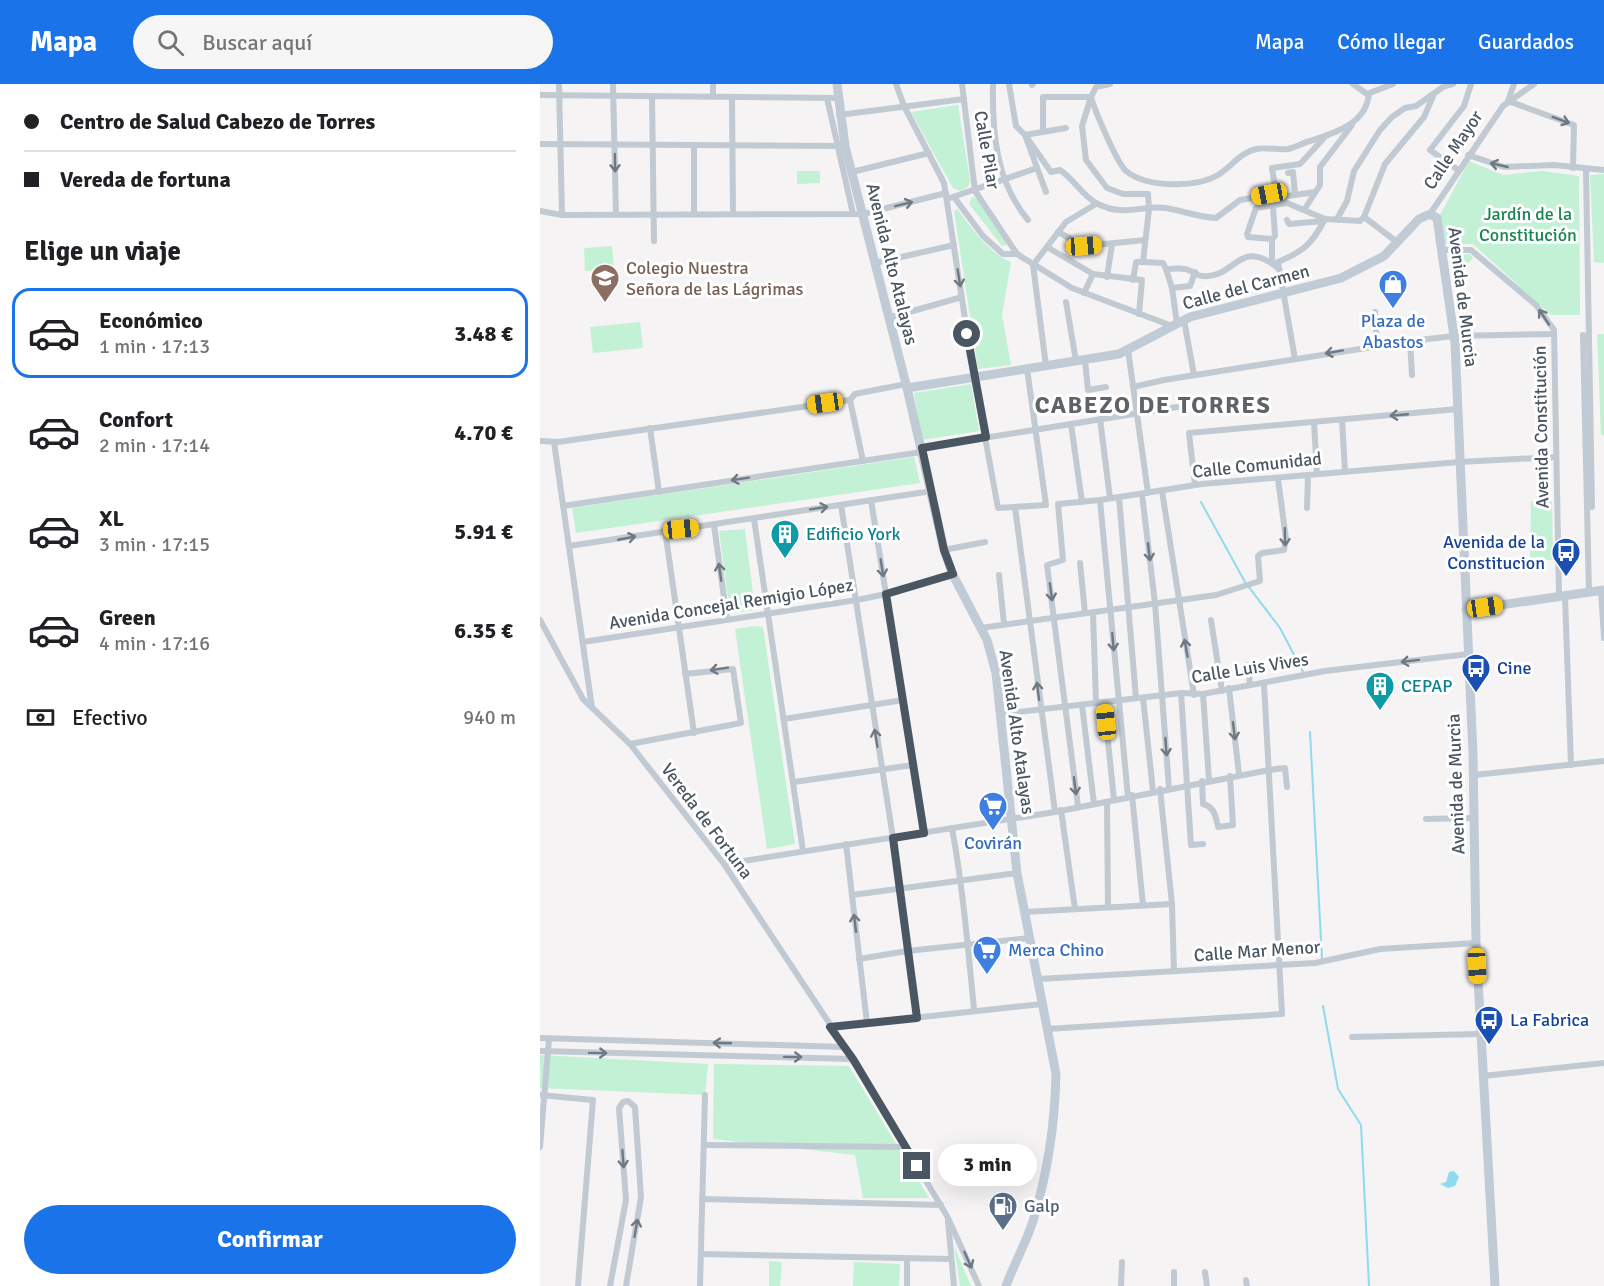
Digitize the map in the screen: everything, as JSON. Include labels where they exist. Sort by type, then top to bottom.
[{"type":"street","points":[[559,84],[561,215]]},
{"type":"street","points":[[613,84],[616,215]]},
{"type":"street","points":[[713,84],[713,97]]},
{"type":"street","name":"Avenida Alto Atalayas","points":[[837,84],[832,98],[839,115],[841,146],[852,172],[858,214],[875,262],[932,491],[944,550],[953,574],[981,628],[996,674],[1013,817],[1017,873],[1056,1074],[1056,1101],[1033,1221],[1006,1286]]},
{"type":"street","points":[[896,84],[904,106],[944,183],[974,377],[999,508],[1046,505],[1028,369]]},
{"type":"street","name":"Calle Pilar","points":[[962,84],[975,190],[1017,254],[1084,293],[1139,314],[1178,323]]},
{"type":"street","points":[[993,84],[996,151],[1005,180],[1018,208],[1028,220]]},
{"type":"street","points":[[1009,84],[1016,126],[1051,172],[1060,170],[1071,177],[1096,204],[1127,212],[1165,208],[1196,216],[1216,218],[1240,200],[1315,192]]},
{"type":"street","points":[[1110,84],[1096,87],[1091,97],[1082,126],[1086,160],[1107,188],[1124,194],[1148,194],[1149,209],[1143,262]]},
{"type":"street","points":[[1353,84],[1369,93],[1393,84]]},
{"type":"street","points":[[1337,219],[1347,201],[1354,171],[1380,130],[1392,117],[1405,108],[1416,106],[1442,85],[1453,84]]},
{"type":"street","points":[[1458,171],[1430,150],[1464,106],[1471,84]]},
{"type":"street","points":[[1514,84],[1508,101],[1574,125],[1573,168]]},
{"type":"street","name":"Calle Mayor","points":[[1433,216],[1468,155],[1508,101],[1520,96],[1534,84]]},
{"type":"street","points":[[1287,220],[1289,224],[1337,219],[1360,221],[1364,218],[1385,164],[1424,117],[1435,92]]},
{"type":"street","points":[[1304,210],[1320,185],[1320,167],[1368,106],[1369,93]]},
{"type":"street","points":[[540,95],[832,98],[858,214]]},
{"type":"street","points":[[652,96],[654,241]]},
{"type":"street","points":[[732,97],[733,214]]},
{"type":"street","points":[[1043,131],[1043,97],[1091,97]]},
{"type":"street","points":[[1091,97],[1116,157],[1127,171],[1172,184],[1196,184],[1219,174],[1254,149],[1290,149],[1324,138],[1353,123]]},
{"type":"street","points":[[839,115],[964,99]]},
{"type":"street","points":[[1024,135],[1066,128]]},
{"type":"street","points":[[1024,135],[1046,192]]},
{"type":"street","points":[[1324,138],[1308,158],[1300,164],[1272,168],[1278,195],[1287,203],[1324,220]]},
{"type":"street","points":[[540,144],[841,146]]},
{"type":"street","points":[[694,145],[694,214]]},
{"type":"street","points":[[852,172],[929,153]]},
{"type":"street","points":[[1468,155],[1504,167],[1554,165],[1604,170]]},
{"type":"street","points":[[540,211],[561,215],[858,214],[946,196],[954,197],[1037,168]]},
{"type":"street","points":[[1587,170],[1592,507]]},
{"type":"street","points":[[1288,173],[1293,172],[1295,194]]},
{"type":"street","points":[[954,197],[983,236],[996,248],[1003,254],[1017,254]]},
{"type":"street","points":[[1272,239],[1248,237],[1256,208],[1287,203]]},
{"type":"street","points":[[1046,366],[1033,265],[1066,222],[1096,204]]},
{"type":"street","points":[[1273,206],[1275,236],[1272,239],[1285,293],[1295,358]]},
{"type":"street","name":"Calle del Carmen","points":[[906,386],[1028,369],[1128,350],[1178,323],[1341,278],[1384,256],[1419,219],[1433,216]]},
{"type":"street","name":"Avenida de Murcia","points":[[1433,216],[1442,250],[1454,336],[1474,775],[1476,943],[1480,1034],[1496,1286]]},
{"type":"street","points":[[1364,218],[1397,242]]},
{"type":"street","points":[[1277,265],[1302,251],[1316,236],[1324,220]]},
{"type":"street","points":[[1058,232],[1077,245],[1145,240]]},
{"type":"street","points":[[1107,277],[1112,244]]},
{"type":"street","points":[[875,262],[954,245]]},
{"type":"street","points":[[1047,247],[1093,274],[1142,280],[1139,314]]},
{"type":"street","name":"Avenida Constitución","points":[[1442,250],[1472,250],[1536,305],[1554,334],[1556,457],[1571,765]]},
{"type":"street","points":[[1166,269],[1185,268],[1201,277],[1222,273],[1228,266],[1255,255],[1277,265]]},
{"type":"street","points":[[1133,280],[1136,262],[1163,263],[1172,288],[1178,323],[1194,375]]},
{"type":"street","points":[[1172,288],[1190,286],[1195,272]]},
{"type":"street","points":[[1084,293],[1093,274]]},
{"type":"street","points":[[888,318],[962,297]]},
{"type":"street","points":[[1066,302],[1088,390],[1106,387]]},
{"type":"street","points":[[1375,312],[1377,345]]},
{"type":"street","points":[[1133,387],[1377,345],[1454,336],[1554,334]]},
{"type":"street","points":[[1583,335],[1589,592]]},
{"type":"street","points":[[1410,341],[1412,375]]},
{"type":"street","points":[[1128,350],[1138,414],[1169,788]]},
{"type":"street","points":[[540,441],[554,442],[850,400],[855,394],[906,386]]},
{"type":"street","points":[[850,400],[863,461]]},
{"type":"street","points":[[563,506],[863,461],[986,437],[1177,407]]},
{"type":"street","points":[[1195,486],[1189,433],[1203,435],[1314,422],[1328,424],[1342,420],[1458,410]]},
{"type":"street","points":[[1100,419],[1110,498]]},
{"type":"street","points":[[1342,420],[1345,471]]},
{"type":"street","points":[[1314,422],[1317,474]]},
{"type":"street","points":[[1071,424],[1082,502]]},
{"type":"street","points":[[650,428],[659,492]]},
{"type":"street","points":[[554,442],[592,708]]},
{"type":"street","name":"Calle Comunidad","points":[[1054,617],[1047,565],[1063,560],[1058,504],[1145,494],[1195,486],[1208,481],[1278,479],[1308,476],[1330,470],[1345,471],[1556,457]]},
{"type":"street","points":[[1307,508],[1308,476]]},
{"type":"street","points":[[981,628],[1216,595],[1260,581],[1258,556],[1262,553],[1284,550],[1286,538],[1278,479]]},
{"type":"street","points":[[569,546],[932,491]]},
{"type":"street","points":[[1162,491],[1194,695]]},
{"type":"street","points":[[1119,497],[1127,607],[1172,904],[1174,971]]},
{"type":"street","points":[[871,500],[924,833]]},
{"type":"street","points":[[1100,500],[1119,700],[1143,905]]},
{"type":"street","points":[[841,505],[893,838],[917,1018]]},
{"type":"street","points":[[1015,507],[1040,709],[1075,909]]},
{"type":"street","points":[[754,519],[803,851]]},
{"type":"street","points":[[714,525],[727,620]]},
{"type":"street","points":[[665,530],[694,733]]},
{"type":"street","points":[[944,550],[985,542]]},
{"type":"street","points":[[1080,563],[1084,613]]},
{"type":"street","name":"Avenida Concejal Remigio López","points":[[583,642],[857,600],[953,574]]},
{"type":"street","points":[[999,575],[1004,624]]},
{"type":"street","points":[[1466,610],[1602,590],[1604,638]]},
{"type":"street","points":[[1093,612],[1111,801],[1108,907]]},
{"type":"street","points":[[1054,617],[1078,806]]},
{"type":"street","name":"Vereda de Fortuna","points":[[540,620],[583,699],[630,744],[724,864],[843,1047]]},
{"type":"street","points":[[1211,620],[1239,774]]},
{"type":"street","name":"Calle Luis Vives","points":[[1000,714],[1181,693],[1203,694],[1325,671],[1468,654]]},
{"type":"street","points":[[1248,665],[1250,685]]},
{"type":"street","points":[[630,744],[736,726],[741,723],[733,669],[685,674]]},
{"type":"street","points":[[1047,1029],[1282,1014],[1264,684]]},
{"type":"street","points":[[583,699],[589,685]]},
{"type":"street","points":[[1181,693],[1185,784],[1191,845],[1203,844]]},
{"type":"street","points":[[1203,694],[1209,780]]},
{"type":"street","points":[[784,718],[903,700]]},
{"type":"street","points":[[1082,705],[1094,804]]},
{"type":"street","points":[[1474,775],[1604,761]]},
{"type":"street","points":[[794,782],[913,765]]},
{"type":"street","points":[[724,864],[1058,811],[1239,774],[1285,768],[1287,786]]},
{"type":"street","points":[[1202,782],[1203,804],[1209,805],[1216,815],[1218,827],[1233,825],[1230,776]]},
{"type":"street","points":[[1426,819],[1474,818]]},
{"type":"street","points":[[952,828],[961,880],[965,944],[974,1009]]},
{"type":"street","points":[[846,844],[867,1023]]},
{"type":"street","points":[[852,895],[1017,873]]},
{"type":"street","points":[[1024,912],[1172,904]]},
{"type":"street","points":[[859,959],[907,951],[1030,938]]},
{"type":"street","name":"Calle Mar Menor","points":[[1039,980],[1315,963],[1380,949],[1476,943]]},
{"type":"street","points":[[830,1027],[917,1018],[974,1009],[1042,1004]]},
{"type":"street","points":[[1352,1037],[1480,1034]]},
{"type":"street","points":[[540,1038],[843,1047],[853,1059],[941,1205],[979,1286]]},
{"type":"street","points":[[540,1147],[544,1051],[549,1039]]},
{"type":"street","points":[[544,1051],[853,1059]]},
{"type":"street","points":[[1483,1076],[1604,1063]]},
{"type":"street","points":[[542,1095],[593,1100],[578,1286]]},
{"type":"street","points":[[700,1286],[705,1095]]},
{"type":"street","points":[[610,1286],[626,1200],[619,1108],[623,1102],[628,1101],[635,1107],[641,1197],[626,1286]]},
{"type":"street","points":[[704,1145],[906,1147]]},
{"type":"street","points":[[702,1199],[941,1205]]},
{"type":"street","points":[[947,1216],[954,1286]]},
{"type":"street","points":[[701,1254],[951,1260]]},
{"type":"street","points":[[907,1258],[907,1286]]},
{"type":"street","points":[[1121,1286],[1122,1262]]},
{"type":"street","points":[[1174,1272],[1174,1286]]},
{"type":"street","points":[[1205,1272],[1207,1286]]},
{"type":"green space","points":[[958,105],[970,181],[968,187],[961,191],[953,188],[911,112]]},
{"type":"green space","name":"Jardín de la Constitución","points":[[1469,161],[1503,175],[1542,171],[1579,176],[1580,315],[1551,315],[1473,244],[1445,244],[1440,215]]},
{"type":"green space","points":[[797,171],[820,171],[820,183],[797,184]]},
{"type":"green space","points":[[1604,174],[1604,263],[1594,262],[1590,175]]},
{"type":"green space","points":[[972,197],[977,199],[1007,242],[1006,245],[1002,246],[969,204]]},
{"type":"green space","points":[[957,209],[988,246],[1002,258],[1011,262],[1002,315],[1011,365],[978,369],[954,211]]},
{"type":"green space","points":[[612,246],[614,269],[585,271],[584,248]]},
{"type":"green space","points":[[1469,254],[1473,258],[1454,280],[1450,256]]},
{"type":"green space","points":[[640,322],[643,348],[593,353],[590,327]]},
{"type":"green space","points":[[1597,334],[1604,334],[1604,435],[1601,435]]},
{"type":"green space","points":[[971,384],[979,431],[922,440],[914,393]]},
{"type":"green space","points":[[914,457],[920,483],[576,533],[572,508]]},
{"type":"green space","points":[[1531,501],[1552,501],[1553,560],[1530,560]]},
{"type":"green space","points":[[745,529],[755,610],[730,613],[719,531]]},
{"type":"green space","points":[[763,627],[795,844],[767,849],[735,629]]},
{"type":"green space","points":[[540,1055],[708,1064],[705,1095],[540,1088]]},
{"type":"green space","points":[[714,1064],[849,1066],[929,1198],[863,1198],[855,1155],[713,1139]]},
{"type":"green space","points":[[954,1246],[971,1286],[960,1286]]},
{"type":"green space","points":[[769,1261],[782,1262],[780,1286],[769,1286]]},
{"type":"green space","points":[[854,1262],[900,1264],[899,1286],[853,1286]]},
{"type":"water","points":[[1454,1171],[1459,1177],[1455,1186],[1448,1188],[1440,1184],[1446,1182],[1449,1172]]},
{"type":"waterway","points":[[1201,502],[1245,582],[1280,628],[1303,672]]},
{"type":"waterway","points":[[1310,732],[1322,959]]},
{"type":"waterway","points":[[1323,1006],[1338,1089],[1361,1125],[1369,1286]]},
{"type":"place","name":"Colegio Nuestra Señora de las Lágrimas","points":[[605,304]]},
{"type":"place","name":"Plaza de Abastos","points":[[1393,310]]},
{"type":"place","name":"Edificio York","points":[[785,560]]},
{"type":"place","name":"Avenida de la Constitucion","points":[[1566,578]]},
{"type":"place","name":"Cine","points":[[1476,694]]},
{"type":"place","name":"CEPAP","points":[[1380,712]]},
{"type":"place","name":"Covirán","points":[[993,832]]},
{"type":"place","name":"Merca Chino","points":[[987,976]]},
{"type":"place","name":"La Fabrica","points":[[1489,1046]]},
{"type":"place","name":"Galp","points":[[1003,1232]]},
{"type":"district","name":"CABEZO DE TORRES","points":[[1153,405]]},
{"type":"route","points":[[917,1166],[853,1059],[830,1027],[917,1018],[893,838],[924,833],[886,594],[953,574],[944,550],[922,448],[986,437],[967,334]]}]
